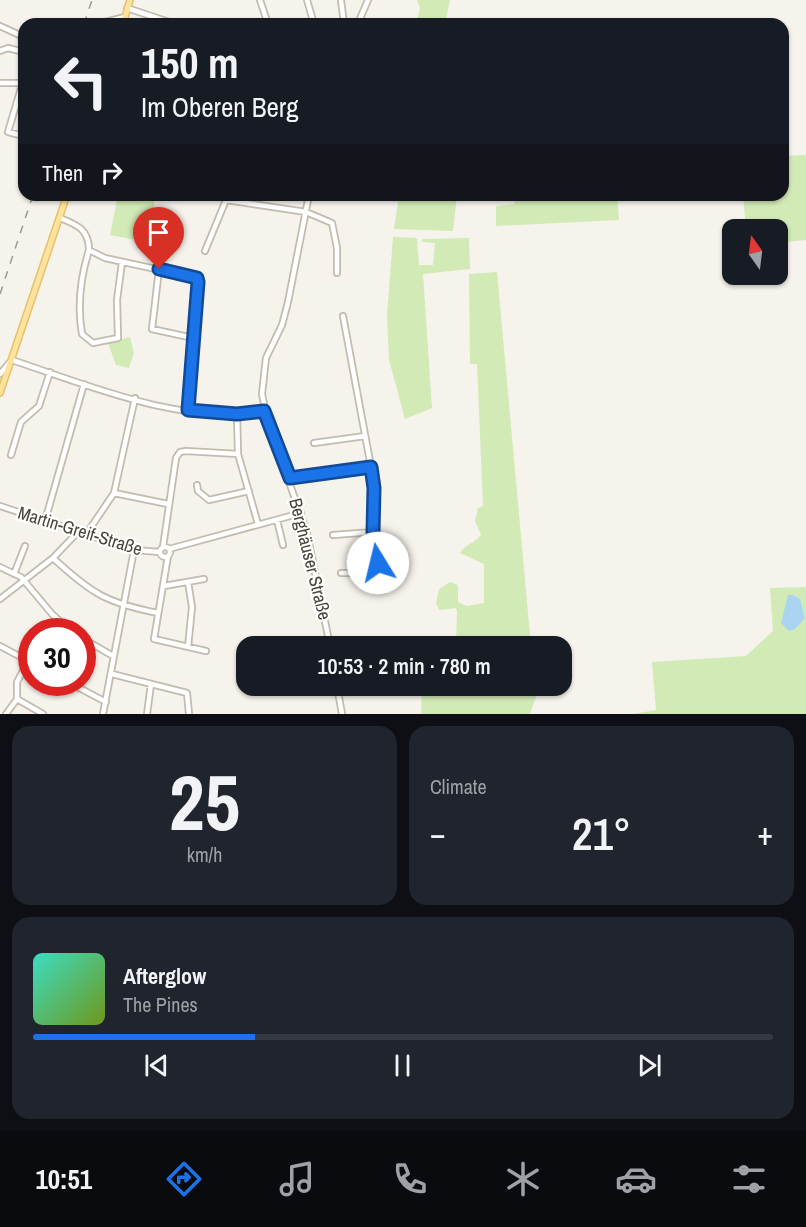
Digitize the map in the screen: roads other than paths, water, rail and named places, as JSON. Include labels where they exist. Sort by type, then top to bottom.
[{"type":"main road","points":[[125,17],[130,0]]},
{"type":"main road","points":[[0,393],[65,201]]},
{"type":"street","points":[[260,0],[266,18]]},
{"type":"street","points":[[307,0],[312,18]]},
{"type":"street","points":[[341,0],[343,18]]},
{"type":"street","points":[[363,0],[364,8]]},
{"type":"street","points":[[359,18],[368,0]]},
{"type":"street","points":[[128,8],[157,18]]},
{"type":"street","points":[[0,26],[18,34]]},
{"type":"street","points":[[0,51],[8,48],[18,50]]},
{"type":"street","points":[[0,83],[18,81]]},
{"type":"street","points":[[8,132],[18,98]]},
{"type":"street","points":[[0,130],[18,134]]},
{"type":"street","points":[[206,251],[225,201]]},
{"type":"street","points":[[248,201],[306,212],[333,223],[337,273]]},
{"type":"street","name":"Berghäuser Straße","points":[[308,201],[285,314],[266,358],[263,376],[264,411],[301,513],[328,636]]},
{"type":"street","points":[[60,218],[78,225],[86,232],[89,250],[82,272],[79,315],[82,334],[93,343],[118,338],[117,300],[122,262]]},
{"type":"street","points":[[89,250],[105,258],[197,278],[188,410]]},
{"type":"street","points":[[152,329],[159,269]]},
{"type":"street","points":[[342,573],[365,573],[374,568],[378,557],[373,532],[374,488],[371,467],[343,315]]},
{"type":"street","points":[[146,331],[152,329],[194,338]]},
{"type":"street","points":[[0,374],[11,361],[84,384],[188,410],[237,414],[264,411]]},
{"type":"street","points":[[11,455],[21,422],[39,406],[50,372]]},
{"type":"street","points":[[45,521],[84,384]]},
{"type":"street","points":[[87,533],[114,493],[135,398]]},
{"type":"street","points":[[237,414],[238,454],[258,524]]},
{"type":"street","points":[[314,443],[365,436]]},
{"type":"street","points":[[206,651],[154,639],[164,586],[168,504],[180,452],[238,454]]},
{"type":"street","points":[[290,478],[371,467]]},
{"type":"street","points":[[197,485],[198,491],[208,500],[249,492]]},
{"type":"street","points":[[114,493],[168,504]]},
{"type":"street","name":"Martin-Greif-Straße","points":[[0,506],[134,550],[165,551],[301,513]]},
{"type":"street","points":[[277,520],[283,544]]},
{"type":"street","points":[[333,535],[373,532]]},
{"type":"street","points":[[0,599],[53,558],[78,533]]},
{"type":"street","points":[[15,574],[25,546]]},
{"type":"street","points":[[103,714],[134,550]]},
{"type":"street","points":[[53,558],[100,597],[123,606],[158,613]]},
{"type":"street","points":[[0,567],[24,580],[56,618]]},
{"type":"street","points":[[164,586],[204,579]]},
{"type":"street","points":[[188,582],[192,609],[188,647]]},
{"type":"street","points":[[0,646],[18,656]]},
{"type":"street","points":[[96,646],[113,656]]},
{"type":"street","points":[[112,674],[187,693],[189,714]]},
{"type":"street","points":[[6,714],[17,699],[18,680]]},
{"type":"street","points":[[147,714],[151,684]]},
{"type":"street","points":[[95,696],[106,702]]},
{"type":"street","points":[[339,696],[342,714]]},
{"type":"street","points":[[17,699],[43,714]]},
{"type":"water","points":[[788,595],[800,599],[805,618],[795,629],[789,631],[781,623]]},
{"type":"railway","points":[[86,18],[92,0]]},
{"type":"railway","points":[[0,294],[31,201]]}]
